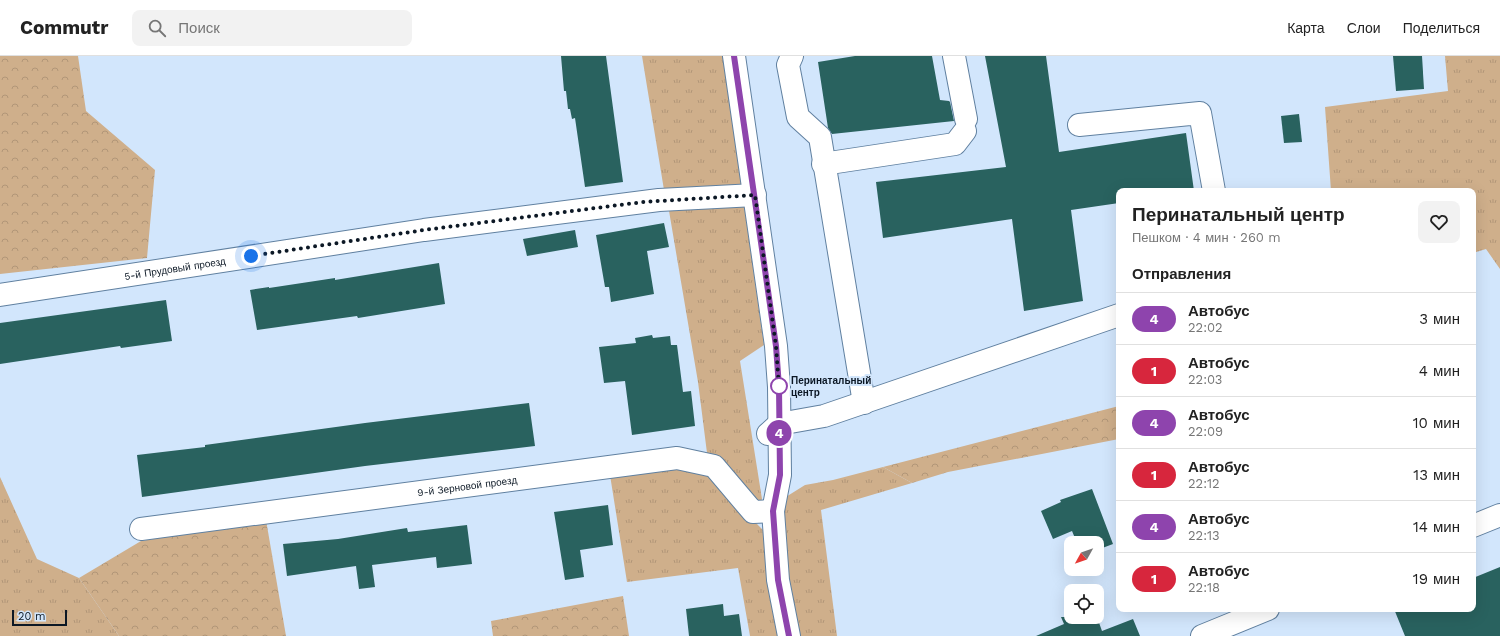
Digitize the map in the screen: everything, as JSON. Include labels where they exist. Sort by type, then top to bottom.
[{"type":"street","points":[[734,56],[776,346],[779,387],[780,475],[773,511],[778,580],[789,636]]},
{"type":"street","points":[[792,56],[788,65],[798,117],[820,137],[823,164],[864,403]]},
{"type":"street","points":[[823,164],[955,144],[966,125],[954,56]]},
{"type":"street","points":[[1079,125],[1200,113],[1213,188]]},
{"type":"street","name":"5-й Прудовый проезд","points":[[0,294],[424,230],[659,200],[755,195]]},
{"type":"street","points":[[779,424],[824,416],[1116,315]]},
{"type":"street","name":"9-й Зерновой проезд","points":[[141,529],[677,458],[714,466],[753,512],[773,511]]},
{"type":"street","points":[[1476,525],[1500,515]]},
{"type":"street","points":[[1211,634],[1261,612]]},
{"type":"green space","points":[[0,56],[78,56],[86,111],[155,170],[147,258],[0,274]]},
{"type":"green space","points":[[642,56],[723,56],[764,345],[740,361],[762,499],[760,504],[707,453],[698,382]]},
{"type":"green space","points":[[1445,56],[1500,56],[1500,269],[1486,249],[1476,252],[1476,188],[1331,188],[1325,107],[1448,91]]},
{"type":"green space","points":[[1116,407],[1116,440],[948,472],[912,483],[883,467]]},
{"type":"green space","points":[[677,463],[708,473],[737,510],[757,524],[764,531],[779,636],[750,636],[738,568],[627,582],[610,475]]},
{"type":"green space","points":[[883,467],[912,483],[821,510],[837,636],[796,636],[784,578],[781,500],[805,485],[833,480]]},
{"type":"green space","points":[[0,477],[37,559],[79,578],[119,636],[0,636]]},
{"type":"green space","points":[[266,520],[286,636],[119,636],[79,578],[141,541]]},
{"type":"green space","points":[[623,596],[629,636],[493,636],[491,621]]},
{"type":"building","points":[[561,56],[606,56],[623,182],[585,187],[575,118],[572,119],[570,109],[568,109],[566,91],[564,91]]},
{"type":"building","points":[[855,56],[932,56],[940,100],[950,102],[954,121],[832,134],[828,128],[818,62]]},
{"type":"building","points":[[985,56],[1046,56],[1059,152],[1186,133],[1194,188],[1116,188],[1116,203],[1071,210],[1083,301],[1024,311],[1012,219],[883,238],[876,182],[1006,167]]},
{"type":"building","points":[[1393,56],[1422,56],[1424,89],[1396,91]]},
{"type":"building","points":[[1299,114],[1302,142],[1284,143],[1281,116]]},
{"type":"building","points":[[664,223],[669,247],[647,251],[654,294],[611,302],[609,287],[605,287],[596,235]]},
{"type":"building","points":[[575,230],[578,247],[527,256],[523,239]]},
{"type":"building","points":[[439,263],[445,304],[358,318],[357,316],[257,330],[250,290],[335,278],[335,280]]},
{"type":"building","points":[[166,300],[172,341],[121,348],[120,346],[0,364],[0,323]]},
{"type":"building","points":[[652,335],[653,338],[670,336],[671,345],[677,345],[683,392],[691,391],[695,426],[632,435],[625,381],[604,383],[599,347],[636,343],[635,338]]},
{"type":"building","points":[[529,403],[535,446],[365,466],[142,497],[137,455],[205,447],[205,445],[365,423]]},
{"type":"building","points":[[1092,489],[1113,544],[1104,547],[1104,536],[1074,536],[1072,531],[1053,539],[1041,511],[1061,502],[1060,500]]},
{"type":"building","points":[[608,505],[613,545],[580,550],[584,577],[565,580],[554,512]]},
{"type":"building","points":[[467,525],[472,564],[437,568],[436,557],[372,565],[375,587],[359,589],[356,566],[287,576],[283,544],[338,539],[407,528],[408,532]]},
{"type":"building","points":[[1500,567],[1500,636],[1405,636],[1395,612],[1476,612],[1476,577]]},
{"type":"building","points":[[723,604],[724,616],[739,614],[742,636],[689,636],[686,609]]},
{"type":"building","points":[[1061,617],[1064,617],[1064,624]]},
{"type":"building","points":[[1133,619],[1140,636],[1036,636],[1064,624],[1100,624],[1102,631]]},
{"type":"bus line","name":"4","points":[[734,56],[776,346],[779,387],[780,475],[773,511],[778,580],[789,636]]},
{"type":"place","name":"Перинатальный центр","points":[[779,386]]},
{"type":"route","points":[[251,256],[424,230],[659,200],[755,195],[776,346],[779,386]]}]
